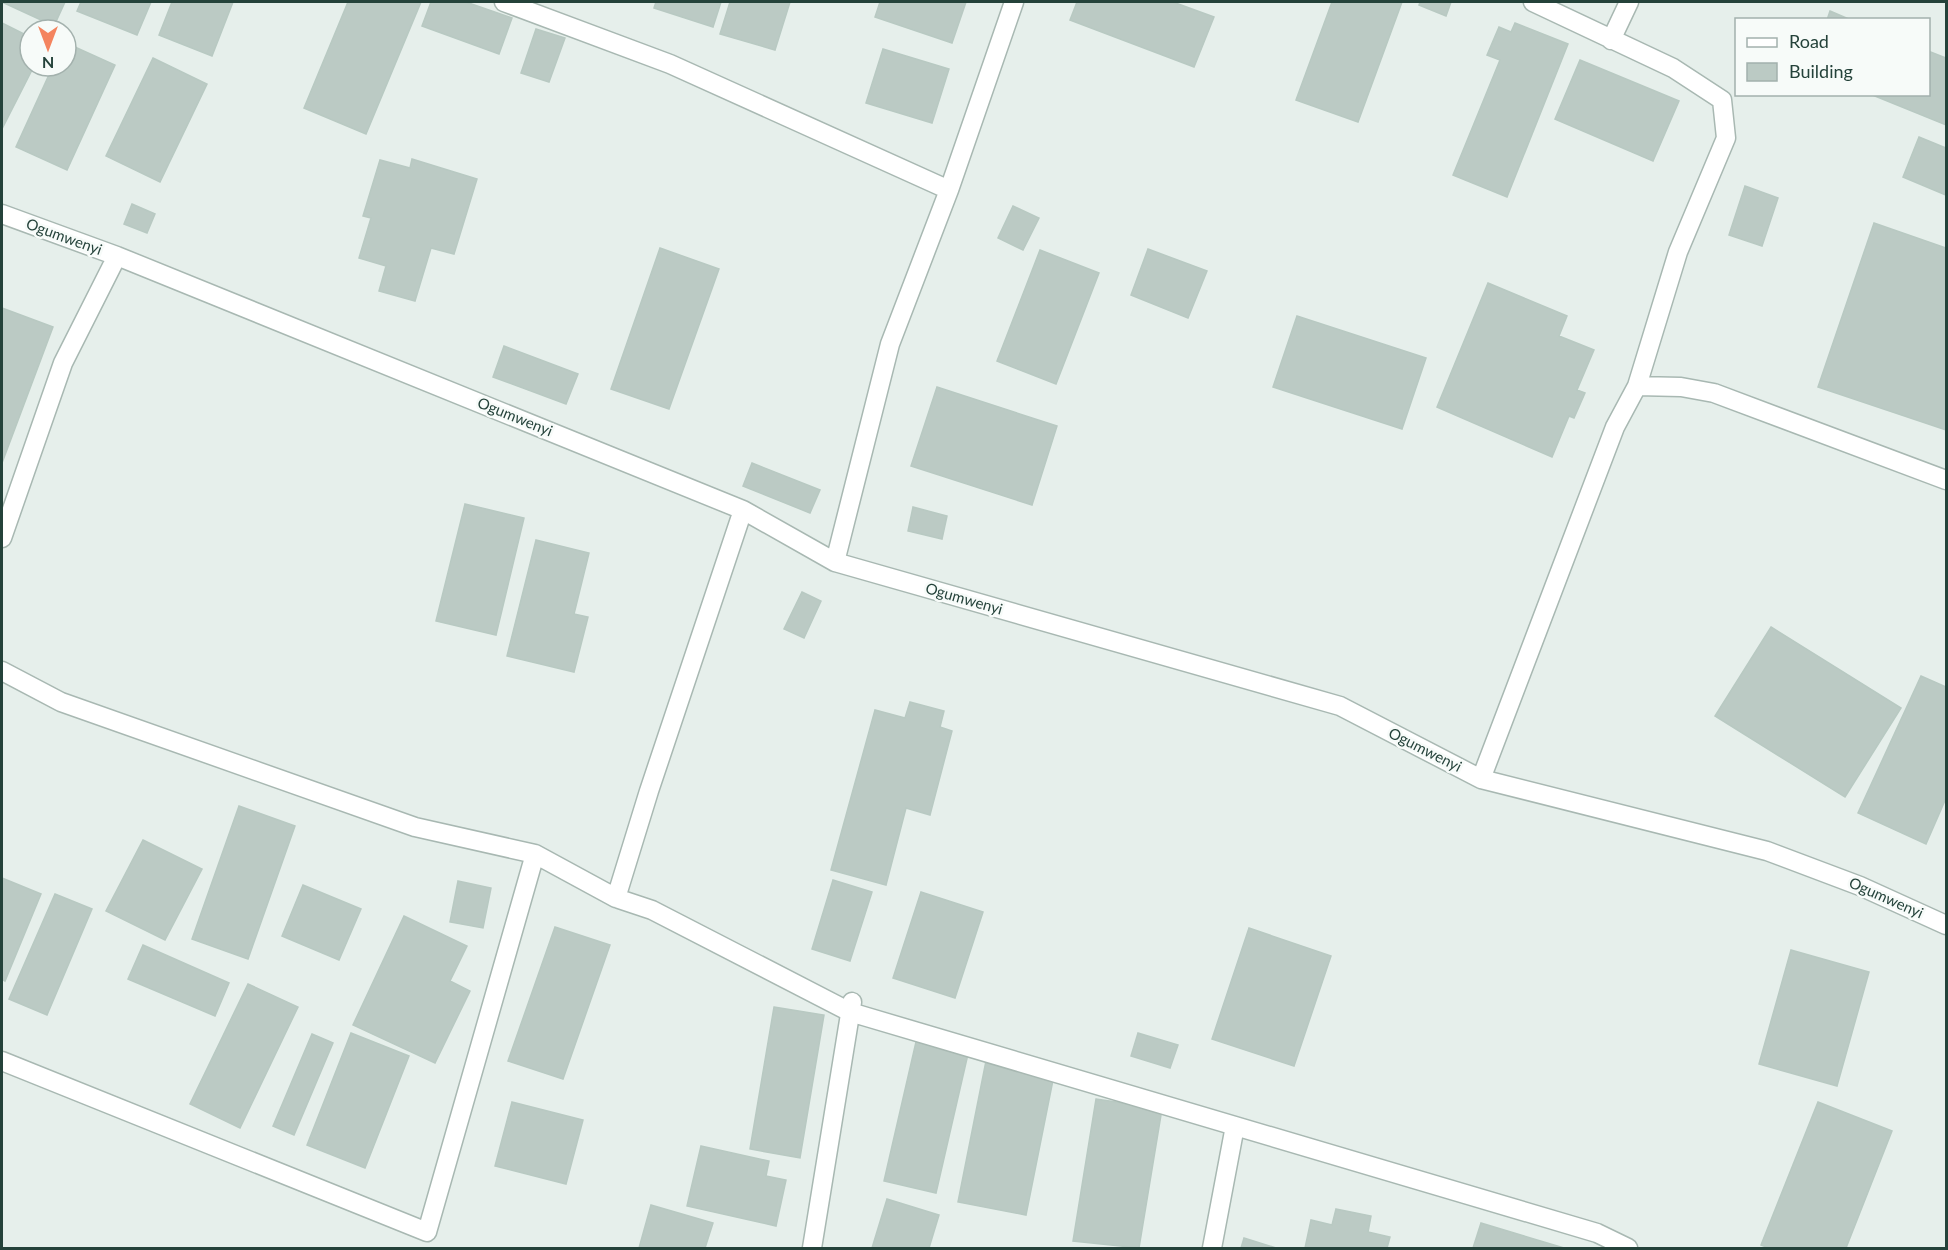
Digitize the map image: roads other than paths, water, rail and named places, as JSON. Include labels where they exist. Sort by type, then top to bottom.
[{"type":"street","points":[[504,2],[670,64],[949,189]]},
{"type":"street","points":[[835,562],[890,344],[949,189],[1014,2]]},
{"type":"street","points":[[1481,779],[1615,427],[1637,386],[1678,252],[1726,138],[1722,100],[1673,68],[1533,2]]},
{"type":"street","points":[[1611,40],[1629,2]]},
{"type":"street","name":"Ogumwenyi","points":[[2,214],[117,256],[744,510],[835,562],[1340,706],[1481,779],[1767,851],[1860,886],[1947,926]]},
{"type":"street","points":[[2,538],[63,363],[117,256]]},
{"type":"street","points":[[1637,386],[1681,387],[1714,393],[1947,480]]},
{"type":"street","points":[[616,898],[649,791],[744,510]]},
{"type":"street","points":[[2,671],[61,702],[415,827],[535,854],[616,898],[652,910],[850,1012],[1235,1126],[1595,1241],[1628,1248]]},
{"type":"street","points":[[2,1061],[425,1240],[535,854]]},
{"type":"street","points":[[812,1248],[852,1000],[850,1012]]},
{"type":"street","points":[[1212,1248],[1235,1126]]}]
